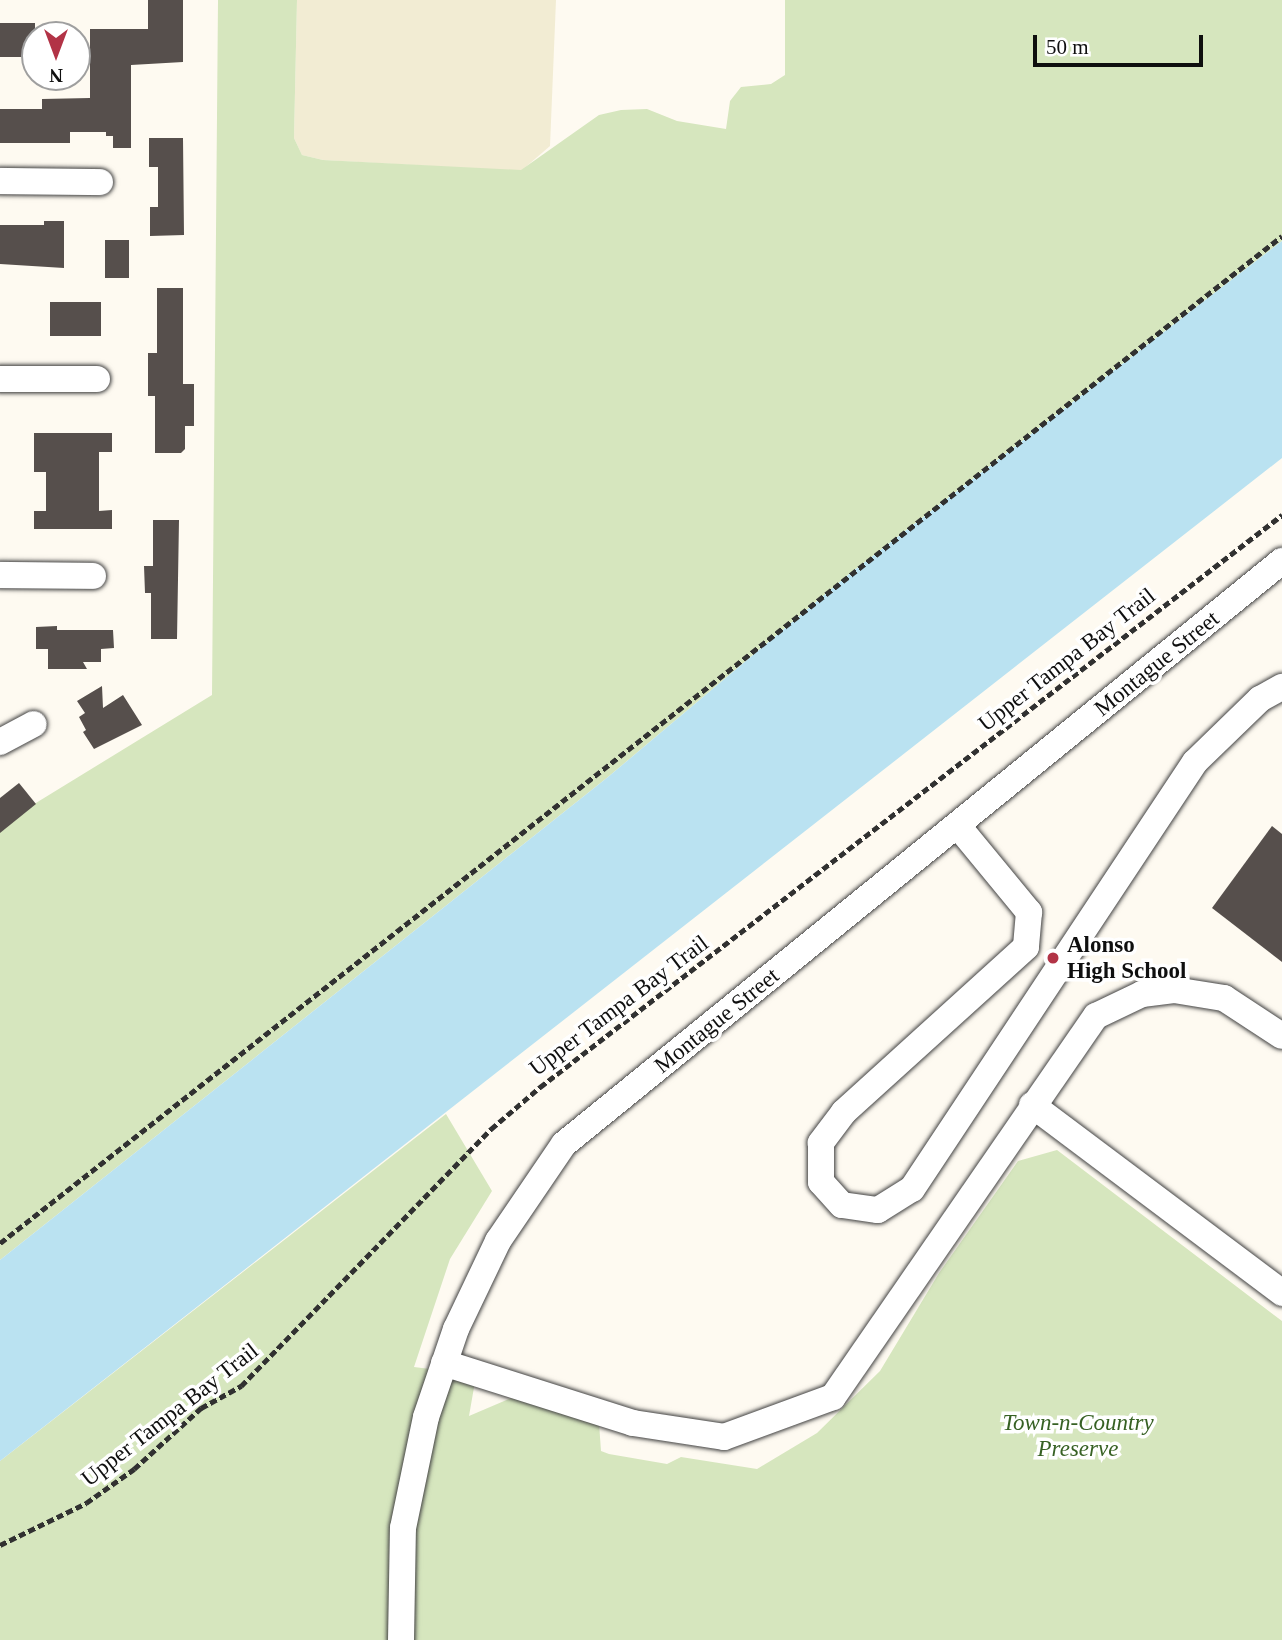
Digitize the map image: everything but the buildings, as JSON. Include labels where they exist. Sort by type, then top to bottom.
[{"type":"street","points":[[0,181],[100,182]]},
{"type":"street","points":[[0,379],[97,379]]},
{"type":"street","name":"Montague Street","points":[[401,1640],[402,1528],[426,1417],[444,1363],[498,1241],[564,1144],[1282,561]]},
{"type":"street","points":[[0,575],[93,576]]},
{"type":"street","points":[[958,826],[1029,912],[1026,947],[844,1112],[821,1143],[821,1182],[842,1205],[878,1210],[912,1189],[1195,762],[1260,699],[1282,687]]},
{"type":"street","points":[[0,742],[34,724]]},
{"type":"street","points":[[444,1363],[633,1423],[724,1437],[833,1397],[897,1311],[1032,1105],[1096,1016],[1142,994],[1174,990],[1224,998],[1282,1036]]},
{"type":"street","points":[[1032,1105],[1282,1293]]},
{"type":"path","points":[[0,1243],[1282,236]]},
{"type":"path","name":"Upper Tampa Bay Trail","points":[[0,1545],[86,1503],[134,1469],[201,1408],[241,1386],[491,1129],[540,1087],[1282,515]]},
{"type":"shaded area","points":[[297,0],[556,0],[550,146],[521,171],[323,160],[302,155],[294,138]]},
{"type":"green space","points":[[218,0],[297,0],[294,138],[302,155],[323,160],[521,170],[599,115],[621,110],[647,109],[677,121],[726,129],[730,101],[741,87],[771,84],[785,75],[785,0],[1282,0],[1282,241],[848,575],[608,777],[0,1260],[0,825],[212,695]]},
{"type":"green space","points":[[446,1114],[492,1191],[450,1259],[414,1367],[430,1369],[389,1640],[0,1640],[0,1461]]},
{"type":"green space","name":"Town-n-Country Preserve","points":[[1057,1150],[1282,1321],[1282,1640],[412,1640],[414,1530],[438,1420],[454,1372],[476,1376],[469,1416],[516,1396],[599,1423],[601,1451],[609,1454],[667,1464],[681,1457],[757,1469],[817,1433],[880,1371],[939,1273],[1018,1161]]},
{"type":"water","points":[[1282,241],[1282,458],[0,1461],[0,1260],[608,777],[848,575]]},
{"type":"place","name":"Alonso High School","points":[[1053,958]]}]
